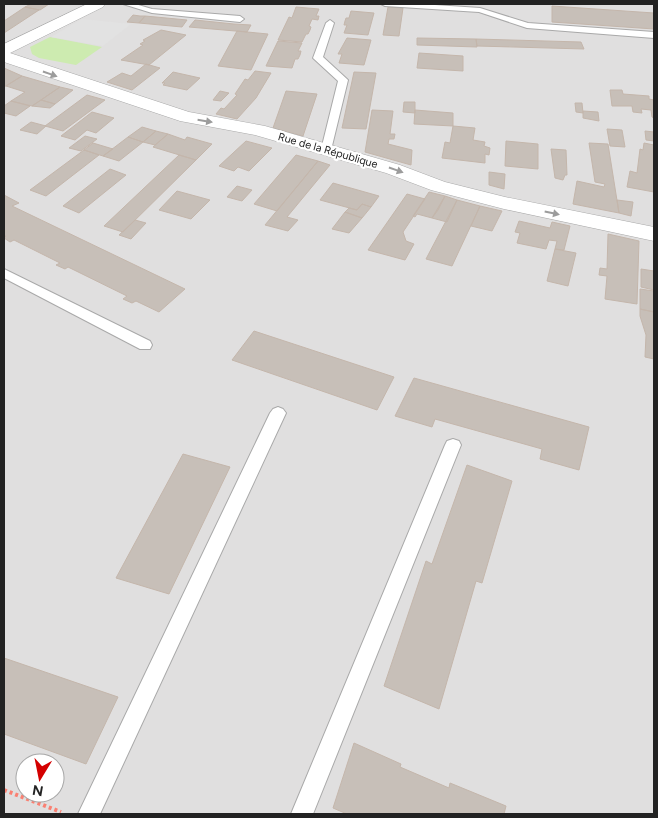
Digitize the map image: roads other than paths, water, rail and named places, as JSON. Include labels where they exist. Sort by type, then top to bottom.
[{"type":"street","points":[[4,50],[98,4]]},
{"type":"street","name":"Rue de la République","points":[[4,57],[186,118],[258,130],[393,168],[438,186],[495,201],[654,234]]},
{"type":"lane","points":[[131,5],[145,4]]},
{"type":"lane","points":[[385,4],[480,10],[527,25],[654,35]]},
{"type":"lane","points":[[131,5],[152,11],[240,19]]},
{"type":"lane","points":[[326,150],[342,80],[318,58],[330,24]]},
{"type":"lane","points":[[4,272],[146,345]]},
{"type":"lane","points":[[89,814],[278,413]]},
{"type":"lane","points":[[302,814],[452,445]]}]
